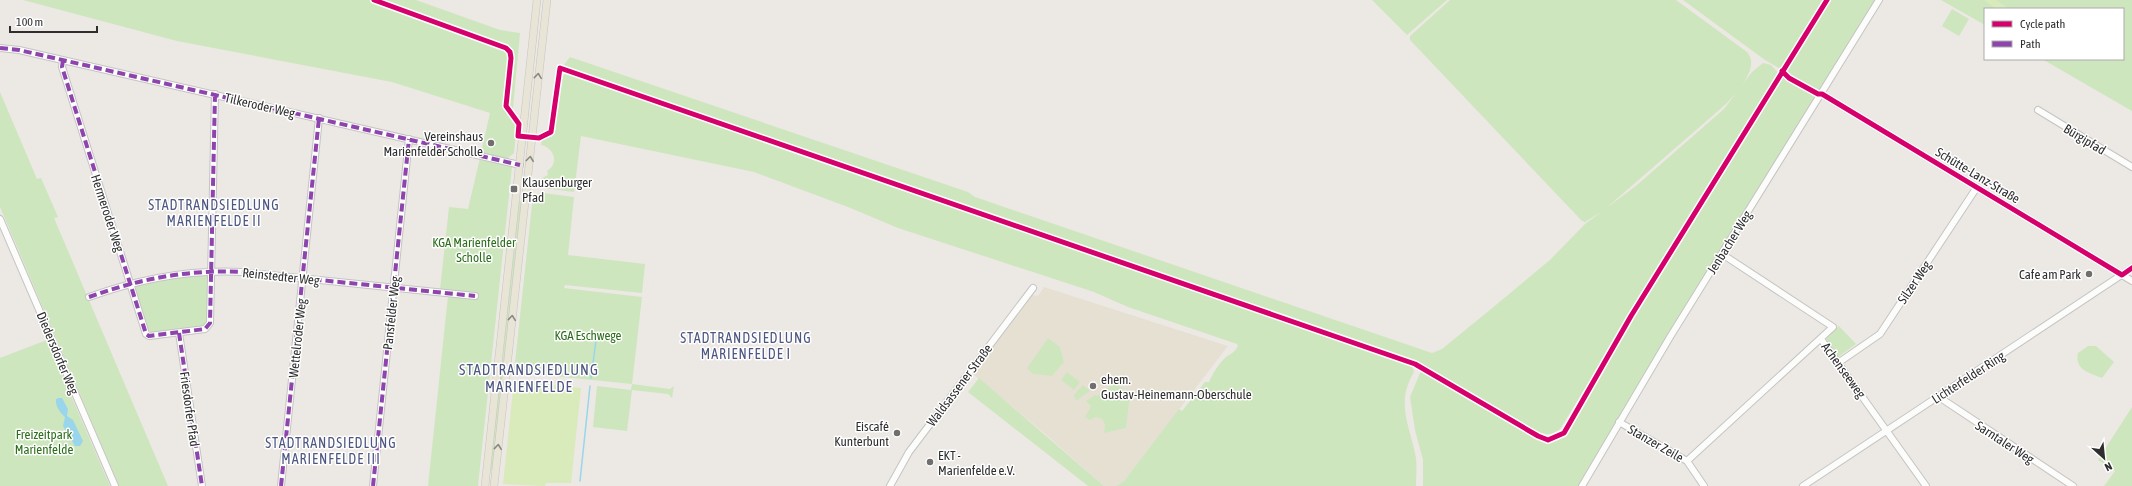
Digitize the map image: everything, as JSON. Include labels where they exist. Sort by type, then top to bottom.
[{"type":"main road","points":[[485,486],[537,0]]},
{"type":"main road","points":[[494,486],[547,0]]},
{"type":"street","name":"Jenbacher Weg","points":[[1582,486],[1722,254],[1880,0]]},
{"type":"street","name":"Tilkeroder Weg","points":[[0,48],[19,50],[215,94],[520,165]]},
{"type":"street","name":"Hermeroder Weg","points":[[63,60],[62,67],[148,336],[179,333]]},
{"type":"street","points":[[179,333],[205,329],[210,324],[215,94]]},
{"type":"street","name":"Schütte-Lanz-Straße","points":[[1822,94],[2132,281]]},
{"type":"street","name":"Bürgipfad","points":[[2038,110],[2132,167]]},
{"type":"street","name":"Wettelroder Weg","points":[[281,486],[319,118]]},
{"type":"street","name":"Pansfelder Weg","points":[[373,486],[409,140]]},
{"type":"street","name":"Silzer Weg","points":[[1838,363],[1874,339],[1884,328],[1976,187]]},
{"type":"street","name":"Diedersdorfer Weg","points":[[0,220],[115,486]]},
{"type":"street","name":"Achenseeweg","points":[[1722,254],[1833,327],[1821,339],[1926,486]]},
{"type":"street","name":"Lichterfelder Ring","points":[[1803,486],[2132,268]]},
{"type":"street","name":"Reinstedter Weg","points":[[89,297],[131,283],[169,275],[212,271],[303,278],[476,296]]},
{"type":"street","name":"Waldsassener Straße","points":[[890,486],[899,468],[928,426],[1033,288]]},
{"type":"street","name":"Friesdorfer Pfad","points":[[179,333],[202,486]]},
{"type":"street","points":[[1688,461],[1821,339]]},
{"type":"street","name":"Sarntaler Weg","points":[[1939,396],[2073,486]]},
{"type":"street","name":"Stanzer Zeile","points":[[1620,422],[1688,461],[1704,486]]},
{"type":"shaded area","name":"ehem. Gustav-Heinemann-Oberschule","points":[[1044,287],[1228,346],[1124,481],[1116,486],[1104,486],[1043,432],[973,374],[1032,295],[1038,296]]},
{"type":"green space","points":[[23,0],[416,0],[500,30],[520,33],[513,108],[513,120],[517,125],[514,153],[508,158],[481,153],[490,113],[392,82],[177,41]]},
{"type":"green space","points":[[1372,0],[1447,0],[1407,35]]},
{"type":"green space","points":[[1450,0],[1676,0],[1747,52],[1751,58],[1751,65],[1746,80],[1726,104],[1604,210],[1585,222],[1582,221],[1410,40],[1410,36]]},
{"type":"green space","points":[[1683,0],[1876,0],[1818,91],[1765,60]]},
{"type":"green space","points":[[1941,0],[2132,0],[2132,111],[2044,60],[2124,60],[2124,8],[1984,8],[1984,24]]},
{"type":"green space","points":[[1984,0],[1996,0],[2008,8],[1995,8]]},
{"type":"green space","points":[[1952,9],[1969,19],[1959,36],[1942,26]]},
{"type":"green space","points":[[570,57],[968,192],[975,197],[1432,353],[1442,349],[1550,260],[1585,224],[1637,185],[1724,109],[1752,72],[1763,63],[1771,65],[1779,74],[1560,429],[1557,432],[1546,434],[1531,429],[1416,363],[1229,296],[565,66],[564,65]]},
{"type":"green space","points":[[566,73],[1412,366],[1414,372],[1405,394],[1405,405],[1416,458],[1416,486],[1116,486],[1124,481],[1179,409],[1182,411],[1205,382],[1209,382],[1221,362],[1236,350],[1238,346],[1237,344],[1128,307],[1094,292],[898,228],[848,207],[754,172],[581,136],[574,192],[544,188],[544,186],[536,185],[536,181],[548,175],[547,171],[553,164],[554,156],[550,149],[541,145],[542,139],[552,137],[553,130],[556,130],[556,128],[553,128],[561,78]]},
{"type":"green space","points":[[1782,75],[1816,96],[1719,251],[1579,486],[1423,486],[1423,460],[1415,430],[1410,397],[1422,370],[1538,439],[1550,440],[1563,436]]},
{"type":"green space","points":[[0,92],[37,179],[41,178],[58,217],[54,218],[168,486],[119,486],[0,207]]},
{"type":"green space","name":"KGA Marienfelder Scholle","points":[[480,158],[510,165],[512,167],[478,486],[428,486],[448,296],[477,299],[477,294],[440,290],[449,207],[468,209]]},
{"type":"green space","name":"KGA Eschwege","points":[[543,193],[574,197],[568,255],[645,264],[642,293],[565,285],[564,288],[642,297],[632,384],[514,372],[533,195]]},
{"type":"green space","points":[[519,201],[522,201],[503,383],[500,382]]},
{"type":"green space","points":[[205,275],[209,278],[208,321],[203,327],[153,333],[148,330],[135,289],[138,284],[157,280]]},
{"type":"green space","points":[[1839,326],[1856,344],[1838,357],[1826,342],[1827,337]]},
{"type":"green space","points":[[1048,338],[1060,347],[1064,362],[1052,376],[1033,374],[1027,368]]},
{"type":"green space","name":"Freizeitpark Marienfelde","points":[[47,340],[110,486],[0,486],[0,358]]},
{"type":"green space","points":[[2088,346],[2096,346],[2114,362],[2102,378],[2084,370],[2078,363],[2078,353]]},
{"type":"green space","points":[[1067,372],[1080,382],[1074,390],[1061,380]]},
{"type":"green space","points":[[979,378],[1104,486],[1088,486],[968,392]]},
{"type":"green space","points":[[514,381],[581,388],[571,483],[546,483],[545,486],[503,484]]},
{"type":"green space","points":[[1115,383],[1130,395],[1126,428],[1104,433],[1105,424],[1102,419],[1096,417],[1090,420],[1085,417],[1091,406],[1086,401],[1095,395],[1097,396]]},
{"type":"green space","points":[[632,384],[670,389],[674,386],[672,398],[668,394],[632,390],[627,431],[593,427],[597,386],[631,390]]},
{"type":"green space","points":[[1083,385],[1090,391],[1076,401],[1074,395]]},
{"type":"green space","points":[[499,386],[502,387],[492,471],[490,468]]},
{"type":"green space","points":[[2132,407],[2132,486],[2104,486],[2115,471],[2098,460]]},
{"type":"water","points":[[62,398],[68,409],[67,416],[73,420],[83,441],[80,446],[75,446],[63,426],[65,417],[56,405],[56,399]]},
{"type":"waterway","points":[[591,378],[597,333]]},
{"type":"waterway","points":[[580,481],[590,386]]},
{"type":"marked path","points":[[0,48],[19,50],[520,165]]},
{"type":"marked path","points":[[63,60],[62,67],[146,334],[149,336],[205,329],[210,323],[215,94]]},
{"type":"marked path","points":[[281,486],[319,118]]},
{"type":"marked path","points":[[373,486],[409,139]]},
{"type":"marked path","points":[[89,297],[145,280],[183,274],[222,271],[475,296]]},
{"type":"marked path","points":[[179,333],[202,486]]},
{"type":"cycle path","points":[[374,0],[506,48],[510,52],[511,58],[506,106],[519,124],[518,136],[539,138],[551,132],[560,68],[1415,364],[1538,436],[1548,440],[1564,433],[1631,316],[1827,0]]},
{"type":"cycle path","points":[[1782,71],[1789,78],[1818,94],[1822,94],[2122,275],[2132,268]]},
{"type":"place","name":"Vereinshaus Marienfelder Scholle","points":[[491,143]]},
{"type":"place","name":"Klausenburger Pfad","points":[[514,189]]},
{"type":"place","name":"Cafe am Park","points":[[2089,274]]},
{"type":"place","name":"ehem. Gustav-Heinemann-Oberschule","points":[[1093,386]]},
{"type":"place","name":"Eiscafé Kunterbunt","points":[[897,433]]},
{"type":"place","name":"EKT - Marienfelde e.V.","points":[[930,462]]},
{"type":"district","name":"STADTRANDSIEDLUNG MARIENFELDE II","points":[[214,214]]},
{"type":"district","name":"STADTRANDSIEDLUNG MARIENFELDE I","points":[[746,346]]},
{"type":"district","name":"STADTRANDSIEDLUNG MARIENFELDE","points":[[529,378]]},
{"type":"district","name":"STADTRANDSIEDLUNG MARIENFELDE III","points":[[331,452]]}]
